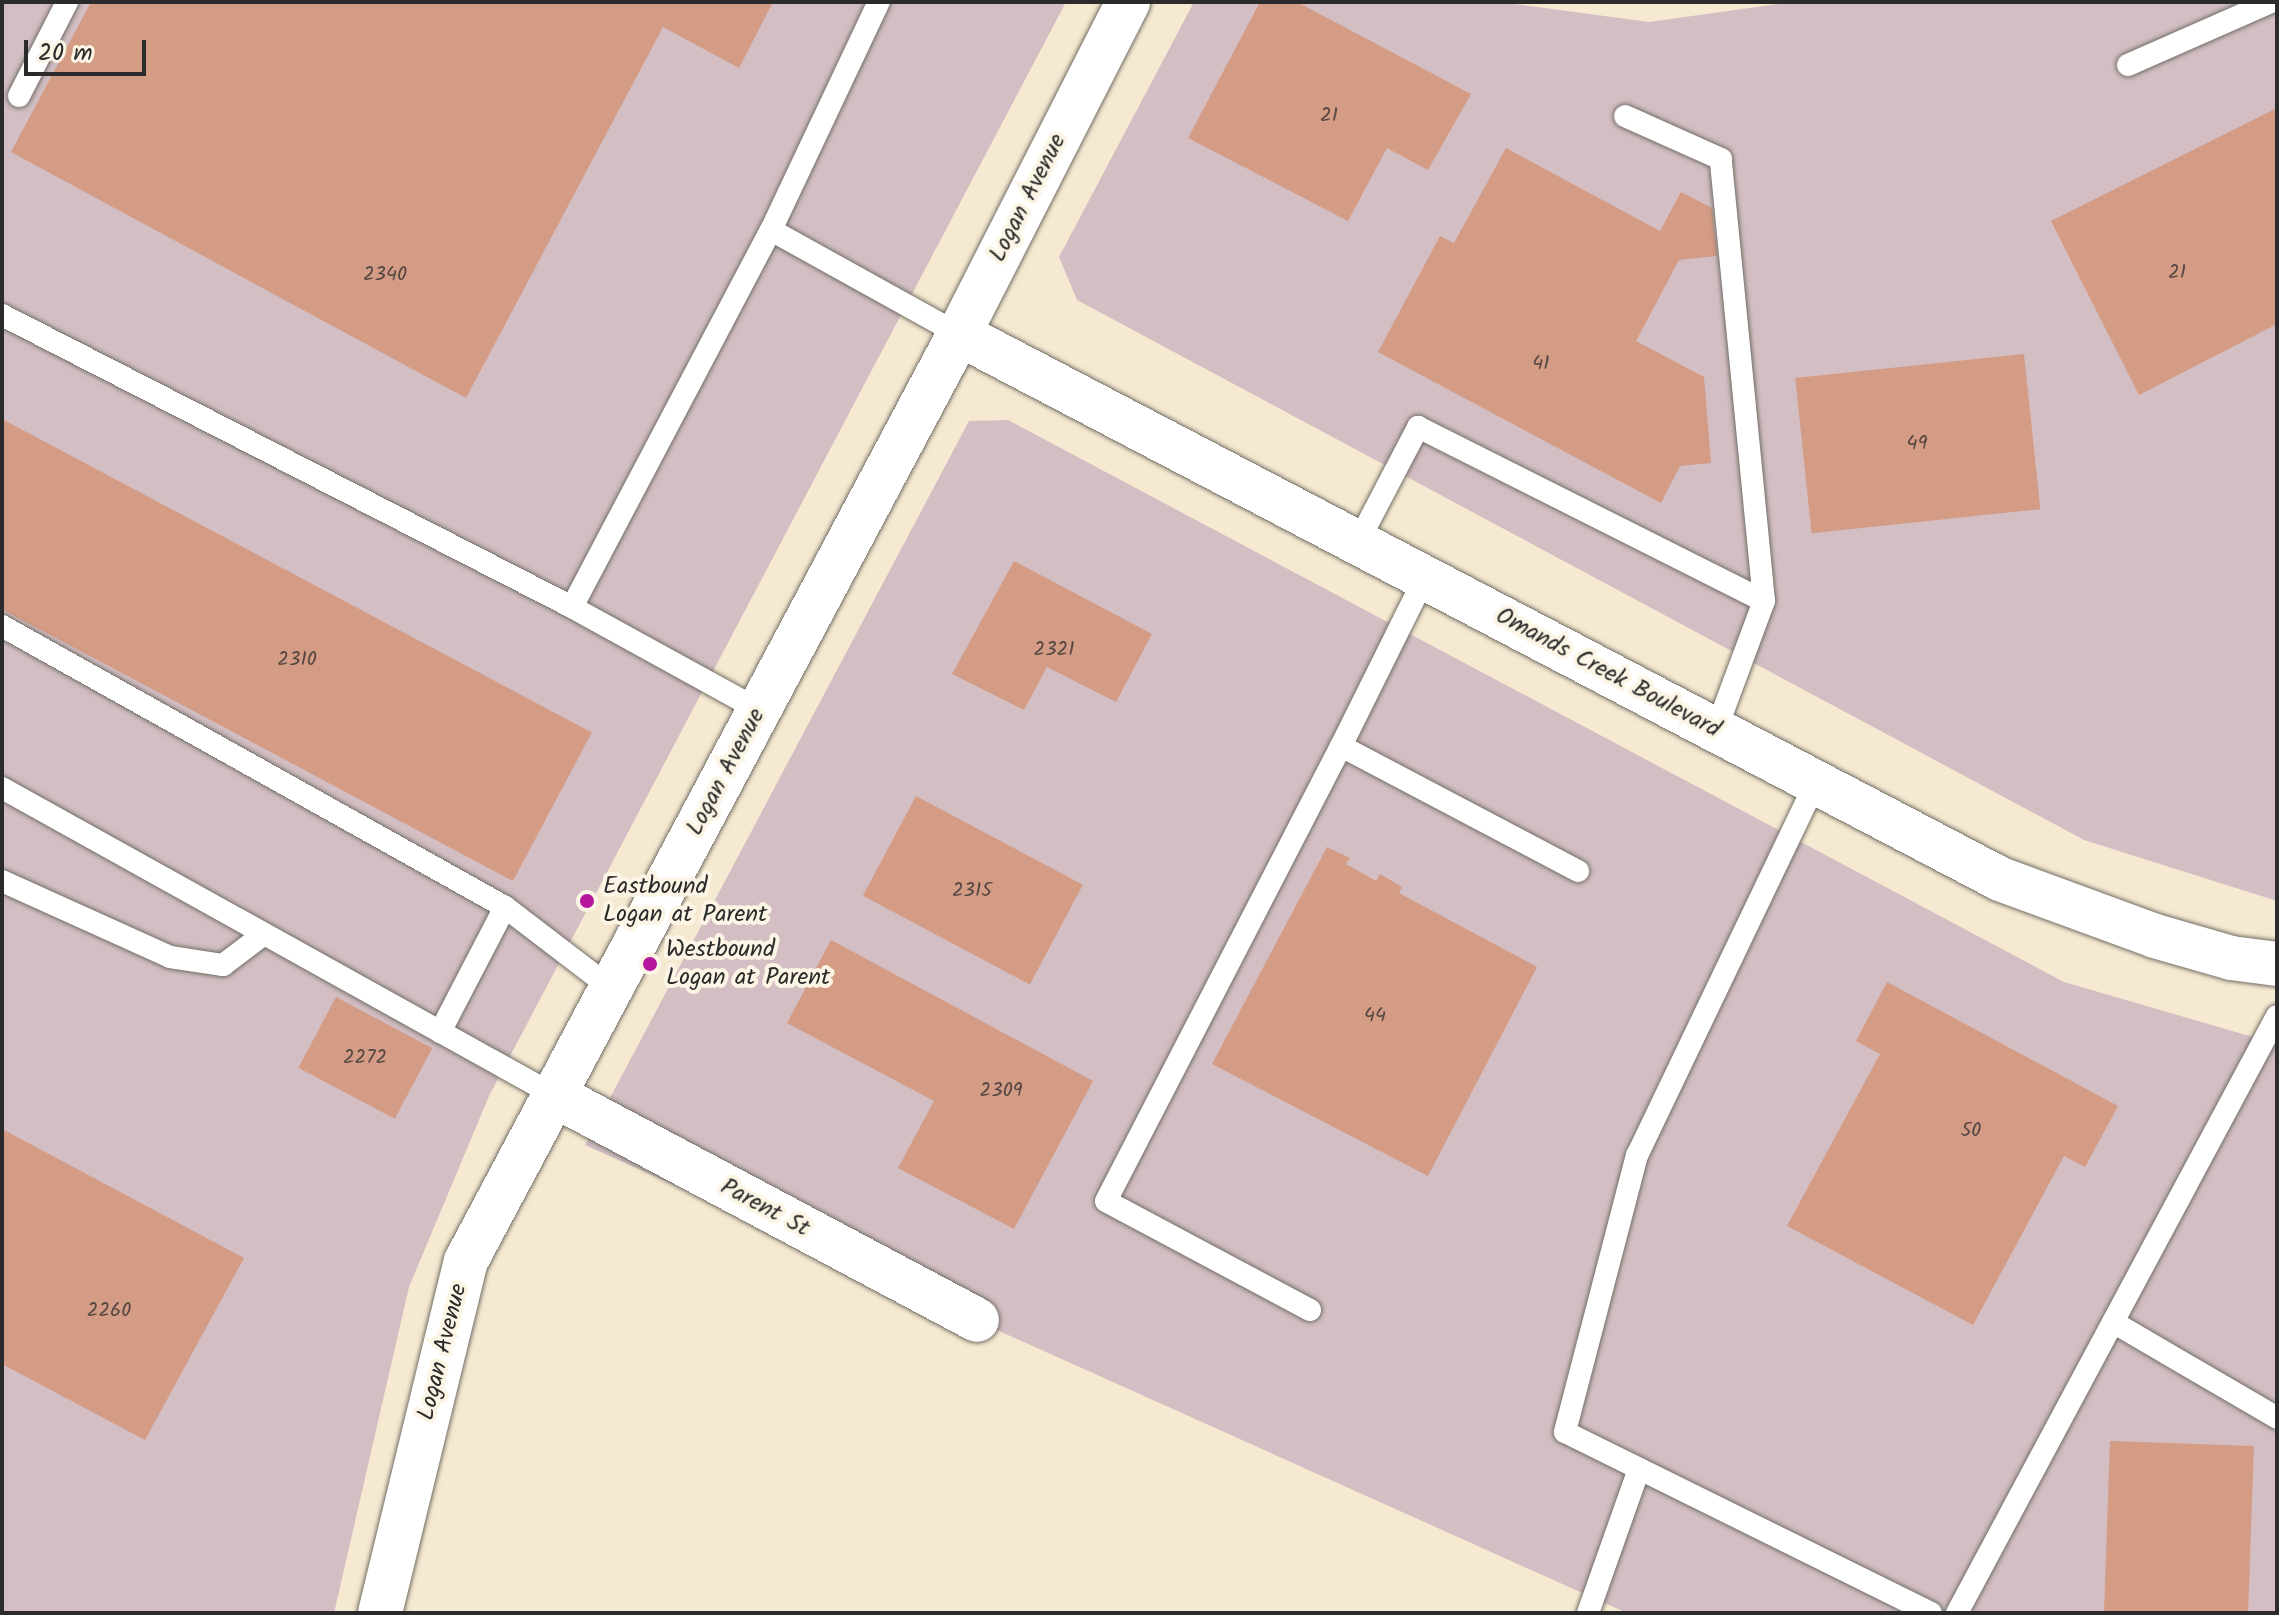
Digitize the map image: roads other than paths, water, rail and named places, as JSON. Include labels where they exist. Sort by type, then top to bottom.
[{"type":"street","name":"Logan Avenue","points":[[380,1613],[466,1261],[959,334],[1128,2]]},
{"type":"street","name":"Omands Creek Boulevard","points":[[959,334],[2000,879],[2056,901],[2231,958],[2277,964]]},
{"type":"street","name":"Parent St","points":[[554,1095],[977,1320]]},
{"type":"lane","points":[[19,96],[67,2]]},
{"type":"lane","points":[[572,607],[771,230],[879,2]]},
{"type":"lane","points":[[2128,65],[2271,2]]},
{"type":"lane","points":[[1625,116],[1721,159],[1764,601],[1716,730]]},
{"type":"lane","points":[[771,230],[959,334]]},
{"type":"lane","points":[[2,315],[572,607],[759,710]]},
{"type":"lane","points":[[1358,542],[1418,427],[1764,601]]},
{"type":"lane","points":[[1310,1310],[1106,1201],[1425,577]]},
{"type":"lane","points":[[2,626],[505,907],[611,988]]},
{"type":"lane","points":[[1341,746],[1578,871]]},
{"type":"lane","points":[[1816,782],[1637,1155],[1565,1432],[1931,1613]]},
{"type":"lane","points":[[2,788],[554,1095]]},
{"type":"lane","points":[[2,881],[170,957],[223,965],[264,934]]},
{"type":"lane","points":[[440,1032],[505,907]]},
{"type":"lane","points":[[1958,1612],[2277,1016]]},
{"type":"lane","points":[[2113,1322],[2277,1418]]},
{"type":"lane","points":[[1588,1613],[1639,1469]]},
{"type":"place","name":"Eastbound Logan at Parent","points":[[587,901]]},
{"type":"place","name":"Westbound Logan at Parent","points":[[650,964]]}]
